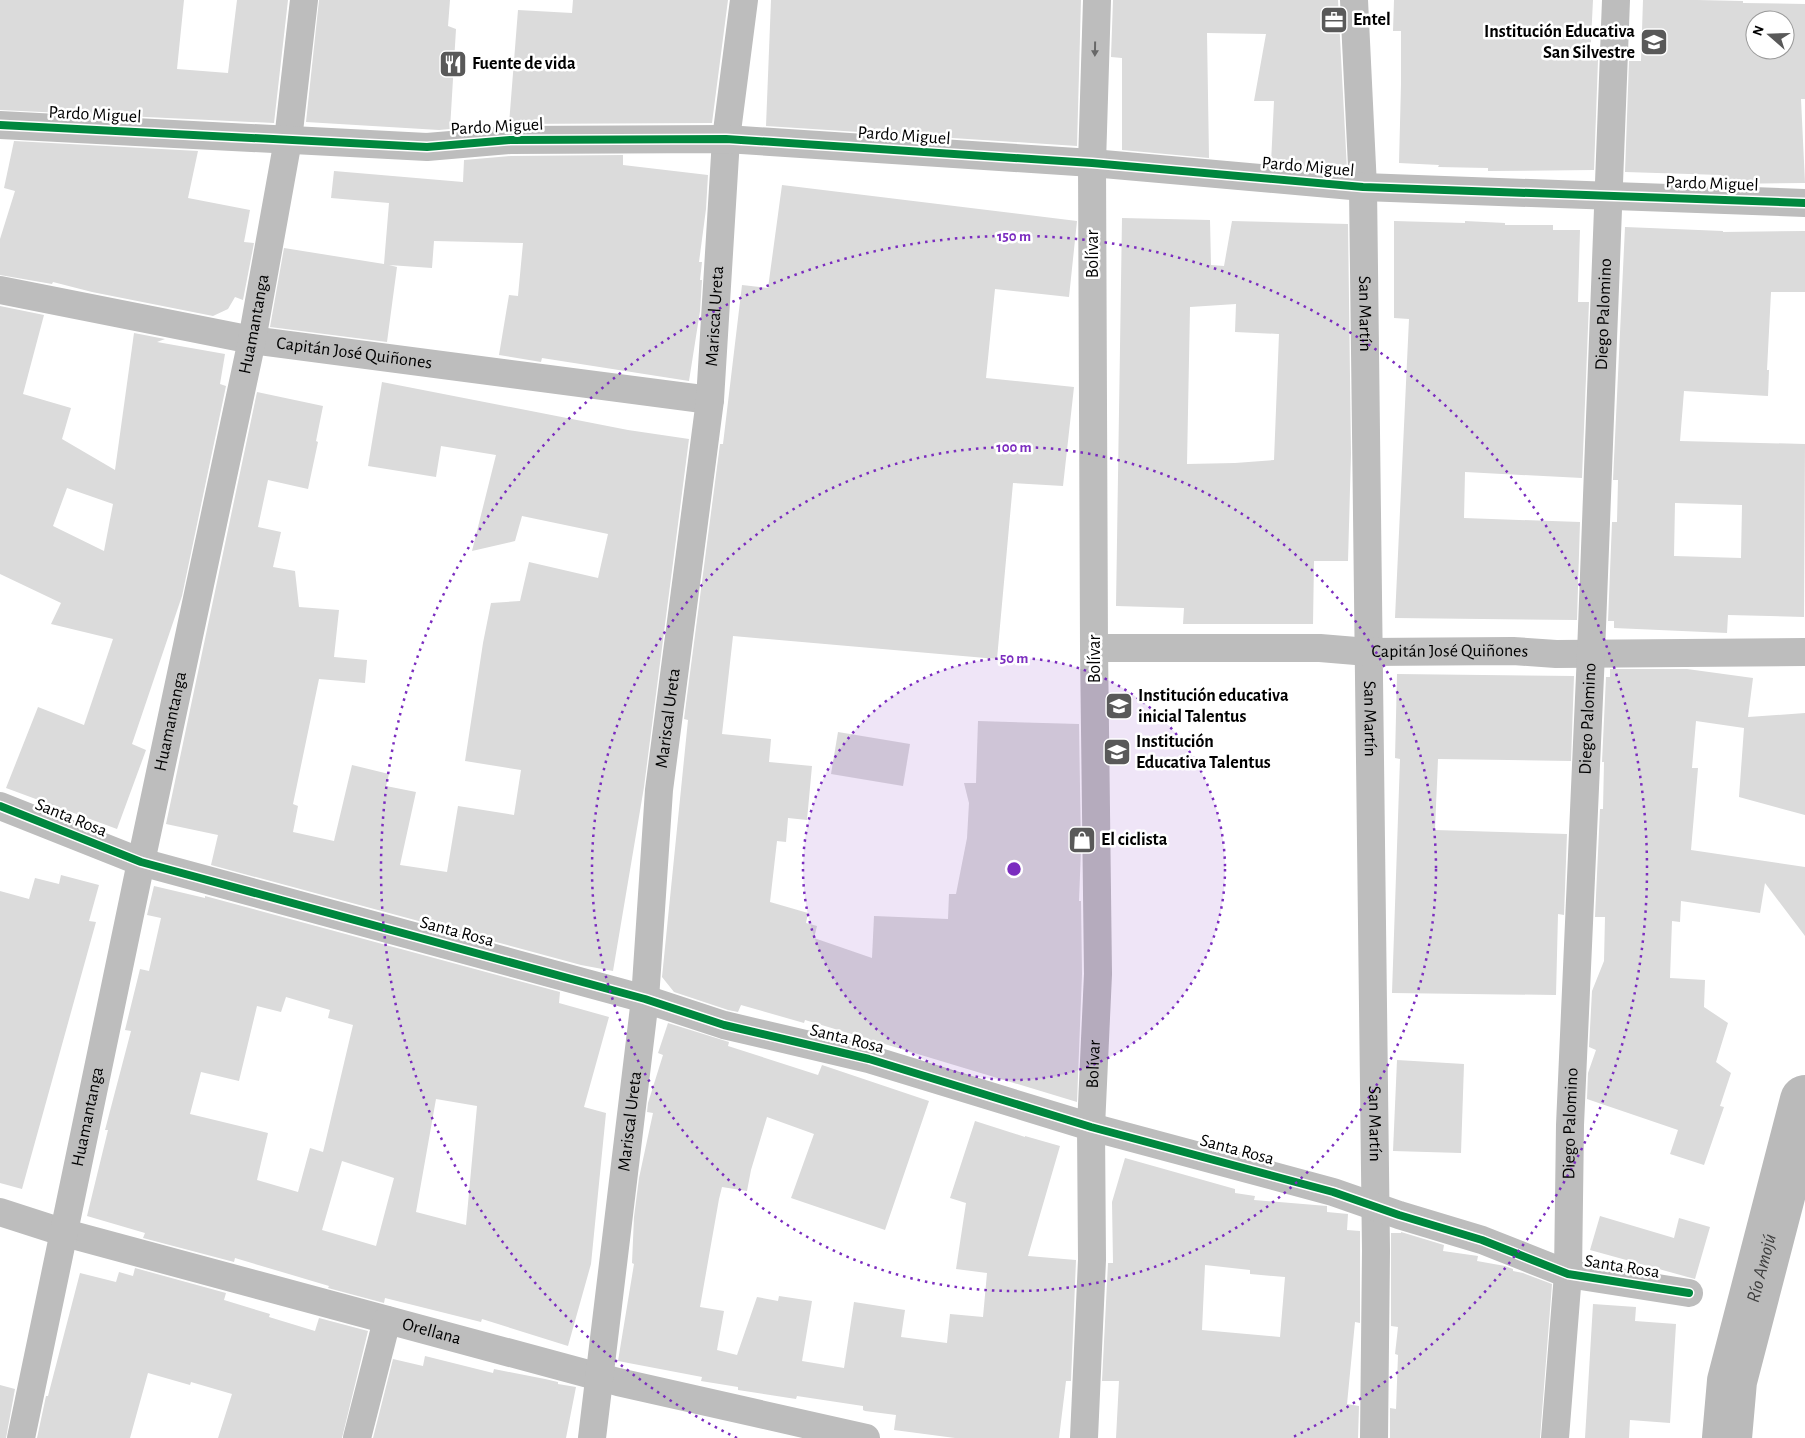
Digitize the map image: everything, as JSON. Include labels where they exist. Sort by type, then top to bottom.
[{"type":"street","name":"Huamantanga","points":[[21,1438],[252,340],[288,140],[304,0]]},
{"type":"street","name":"Mariscal Ureta","points":[[592,1438],[645,999],[659,790],[710,400],[726,139],[744,0]]},
{"type":"street","name":"Bolívar","points":[[1084,1438],[1092,1260],[1091,1127],[1098,974],[1094,648],[1092,163],[1096,0]]},
{"type":"street","name":"San Martín","points":[[1354,0],[1362,187],[1377,1302],[1374,1438]]},
{"type":"street","name":"Diego Palomino","points":[[1555,1438],[1568,1274],[1570,1124],[1591,654],[1616,0]]},
{"type":"street","name":"Pardo Miguel","points":[[0,125],[427,147],[510,140],[726,139],[1092,163],[1362,187],[1805,203]]},
{"type":"street","name":"Capitán José Quiñones","points":[[0,290],[252,340],[710,400]]},
{"type":"street","name":"Capitán José Quiñones","points":[[1094,648],[1320,648],[1368,652],[1513,651],[1556,654],[1805,652]]},
{"type":"street","name":"Santa Rosa","points":[[0,806],[141,862],[645,999],[724,1025],[869,1059],[1091,1127],[1333,1192],[1482,1240],[1568,1274],[1689,1293]]},
{"type":"street","name":"Orellana","points":[[0,1212],[65,1233],[637,1387],[866,1438]]},
{"type":"street","points":[[357,1438],[387,1320]]},
{"type":"building","points":[[0,0],[184,0],[177,69],[228,73],[237,0],[288,0],[274,123],[0,110]]},
{"type":"building","points":[[319,0],[450,0],[448,26],[456,29],[450,129],[439,130],[306,122]]},
{"type":"building","points":[[573,0],[728,0],[712,123],[509,124],[518,10],[572,13]]},
{"type":"building","points":[[771,0],[1081,0],[1077,146],[766,126]]},
{"type":"building","points":[[1113,0],[1338,0],[1347,170],[1271,163],[1274,101],[1254,101],[1266,34],[1207,33],[1209,158],[1122,150],[1122,58],[1111,57]]},
{"type":"building","points":[[1394,0],[1593,0],[1590,60],[1598,60],[1594,170],[1488,171],[1488,168],[1438,167],[1439,165],[1399,163],[1401,31],[1393,31]]},
{"type":"building","points":[[1643,0],[1805,4],[1805,99],[1801,99],[1805,183],[1721,184],[1721,175],[1625,172],[1629,61],[1641,61]]},
{"type":"building","points":[[14,141],[198,151],[188,198],[250,210],[244,242],[254,243],[243,300],[235,297],[228,309],[213,316],[92,292],[53,282],[52,284],[0,275],[0,239],[15,191],[4,188]]},
{"type":"building","points":[[623,155],[623,165],[708,175],[706,209],[699,262],[702,262],[700,311],[689,381],[542,358],[541,362],[499,355],[509,295],[518,296],[523,243],[434,241],[432,268],[389,265],[397,267],[387,342],[270,327],[284,248],[384,264],[389,203],[331,198],[334,171],[463,182],[464,160],[511,156]]},
{"type":"building","points":[[782,185],[1077,221],[1069,297],[995,289],[986,378],[1074,387],[1063,486],[1013,483],[997,659],[733,636],[722,734],[771,739],[769,762],[812,766],[807,820],[788,818],[786,842],[777,841],[770,902],[808,913],[806,923],[817,926],[814,938],[872,958],[874,916],[948,919],[949,894],[956,894],[967,838],[969,803],[964,783],[976,783],[978,721],[1079,724],[1081,849],[1079,901],[1081,901],[1082,974],[1077,1102],[805,1020],[804,1023],[741,1005],[738,1012],[728,1010],[674,992],[662,977],[688,720],[684,719],[720,444],[723,444],[742,285],[768,288]]},
{"type":"building","points":[[1122,218],[1210,220],[1211,265],[1224,266],[1232,221],[1348,224],[1351,454],[1348,561],[1314,561],[1313,624],[1183,624],[1184,608],[1116,606]],"holes":[[[1236,304],[1235,332],[1279,334],[1274,460],[1187,464],[1190,307]]]},
{"type":"building","points":[[1394,221],[1465,223],[1465,221],[1505,223],[1505,225],[1553,225],[1553,230],[1580,230],[1578,302],[1589,302],[1582,478],[1465,472],[1464,518],[1580,522],[1577,620],[1395,618],[1409,319],[1394,318]]},
{"type":"building","points":[[1625,227],[1723,232],[1805,231],[1805,292],[1771,292],[1767,370],[1769,370],[1768,396],[1684,391],[1680,441],[1805,444],[1804,617],[1728,615],[1727,633],[1614,628],[1614,621],[1608,621],[1612,522],[1617,522],[1618,480],[1613,480]],"holes":[[[1675,503],[1742,505],[1741,558],[1674,556]]]},
{"type":"building","points":[[0,306],[44,315],[23,394],[71,408],[62,439],[115,470],[134,333],[165,339],[157,342],[225,354],[220,384],[226,386],[182,596],[132,744],[146,750],[117,829],[6,788],[38,707],[84,725],[113,639],[51,624],[61,603],[0,574]],"holes":[[[67,488],[113,504],[104,551],[53,526]]]},
{"type":"building","points":[[382,382],[628,430],[689,439],[644,787],[613,971],[581,965],[211,865],[218,835],[166,824],[257,392],[323,406],[308,489],[268,480],[258,527],[281,532],[273,567],[295,571],[299,607],[339,610],[334,657],[367,660],[365,683],[319,679],[293,804],[298,806],[293,832],[334,841],[352,765],[389,774],[386,786],[416,792],[400,865],[447,872],[458,806],[514,815],[521,770],[465,761],[491,603],[520,601],[529,562],[598,578],[608,534],[522,516],[515,541],[472,551],[496,455],[441,446],[436,477],[368,466]]},
{"type":"building","points":[[1610,669],[1687,669],[1753,678],[1748,717],[1805,713],[1805,815],[1739,797],[1744,728],[1696,721],[1692,768],[1698,768],[1691,850],[1805,867],[1805,936],[1765,883],[1760,913],[1681,901],[1680,922],[1672,921],[1670,978],[1705,980],[1704,1007],[1728,1023],[1716,1062],[1731,1073],[1720,1106],[1724,1107],[1704,1165],[1670,1154],[1678,1130],[1587,1099],[1588,1073],[1596,1050],[1589,1047],[1592,991],[1604,961],[1605,917],[1595,917],[1600,809],[1603,809],[1604,762],[1602,762],[1606,677],[1610,677]]},
{"type":"building","points":[[1397,674],[1574,676],[1571,761],[1438,759],[1435,830],[1567,834],[1564,915],[1558,914],[1556,995],[1392,993],[1400,759],[1395,758]]},
{"type":"building","points":[[838,732],[910,744],[903,786],[831,774]]},
{"type":"building","points":[[61,875],[99,885],[89,921],[96,922],[22,1189],[0,1183],[0,891],[29,899],[35,878],[59,884]]},
{"type":"building","points":[[154,886],[205,898],[205,896],[560,992],[559,1003],[609,1017],[584,1107],[606,1113],[591,1264],[568,1346],[482,1319],[481,1322],[385,1298],[384,1303],[328,1288],[329,1286],[235,1258],[234,1262],[143,1238],[145,1233],[87,1216],[108,1130],[105,1130],[131,1031],[125,1030],[140,969],[149,971],[161,918],[147,915]],"holes":[[[286,997],[330,1010],[328,1018],[353,1025],[323,1152],[310,1148],[298,1192],[257,1180],[268,1133],[190,1114],[201,1072],[239,1081],[257,1006],[281,1012]],[[436,1099],[477,1106],[466,1225],[416,1212]],[[342,1161],[394,1178],[376,1246],[322,1230]]]},
{"type":"building","points":[[668,1023],[729,1042],[728,1046],[818,1075],[822,1065],[929,1101],[885,1230],[791,1198],[814,1134],[767,1117],[751,1170],[747,1191],[722,1187],[719,1199],[700,1307],[724,1311],[717,1350],[737,1355],[757,1297],[778,1301],[779,1296],[812,1301],[802,1361],[844,1368],[854,1302],[905,1310],[901,1337],[947,1343],[950,1314],[983,1317],[987,1273],[956,1269],[966,1203],[950,1198],[975,1121],[1060,1146],[1028,1256],[1076,1260],[1071,1381],[1066,1381],[1059,1438],[955,1438],[894,1430],[896,1415],[865,1411],[863,1406],[797,1396],[796,1399],[738,1390],[738,1387],[701,1381],[702,1377],[618,1361],[634,1264],[632,1263],[634,1217],[639,1178],[653,1113],[647,1112],[648,1103],[663,1055],[658,1053]]},
{"type":"building","points":[[1397,1060],[1464,1064],[1461,1153],[1393,1151]]},
{"type":"building","points":[[1125,1158],[1235,1189],[1235,1193],[1255,1196],[1254,1200],[1327,1206],[1327,1212],[1348,1214],[1347,1230],[1360,1231],[1360,1323],[1355,1322],[1347,1404],[1359,1406],[1358,1438],[1116,1438],[1119,1381],[1102,1381],[1108,1263],[1113,1263],[1112,1202]],"holes":[[[1205,1265],[1250,1270],[1250,1274],[1285,1277],[1280,1337],[1202,1330]]]},
{"type":"building","points":[[1600,1216],[1674,1238],[1679,1218],[1710,1227],[1695,1279],[1590,1250]]},
{"type":"building","points":[[1401,1232],[1444,1245],[1443,1251],[1478,1256],[1477,1261],[1505,1266],[1513,1269],[1513,1271],[1552,1284],[1540,1438],[1390,1438],[1390,1408],[1396,1409],[1398,1355],[1395,1354],[1398,1327],[1391,1326],[1391,1233]]},
{"type":"building","points":[[135,1268],[226,1293],[224,1300],[270,1314],[269,1317],[315,1331],[319,1318],[368,1331],[342,1438],[218,1438],[232,1394],[191,1382],[190,1385],[148,1373],[130,1438],[37,1438],[46,1396],[48,1396],[80,1273],[116,1282],[119,1272],[133,1276]]},
{"type":"building","points":[[1593,1304],[1636,1307],[1635,1321],[1676,1324],[1670,1423],[1630,1420],[1629,1438],[1585,1438]]},
{"type":"building","points":[[425,1356],[493,1373],[494,1369],[576,1387],[566,1438],[373,1438],[393,1359],[423,1366]]},
{"type":"building","points":[[0,1385],[15,1389],[6,1438],[0,1438]]},
{"type":"waterway","name":"Río Amojú","points":[[1727,1438],[1732,1381],[1805,1100]]},
{"type":"cycle path","points":[[0,125],[427,147],[510,140],[726,139],[1092,163],[1363,187],[1805,203]]},
{"type":"cycle path","points":[[0,806],[141,862],[645,999],[724,1025],[869,1059],[1091,1127],[1333,1192],[1399,1215],[1482,1240],[1568,1274],[1689,1293]]},
{"type":"place","name":"Entel","points":[[1334,20]]},
{"type":"place","name":"Institución Educativa San Silvestre","points":[[1654,42]]},
{"type":"place","name":"Fuente de vida","points":[[453,64]]},
{"type":"place","name":"Institución educativa inicial Talentus","points":[[1119,706]]},
{"type":"place","name":"Institución Educativa Talentus","points":[[1117,752]]},
{"type":"place","name":"El ciclista","points":[[1082,840]]}]
